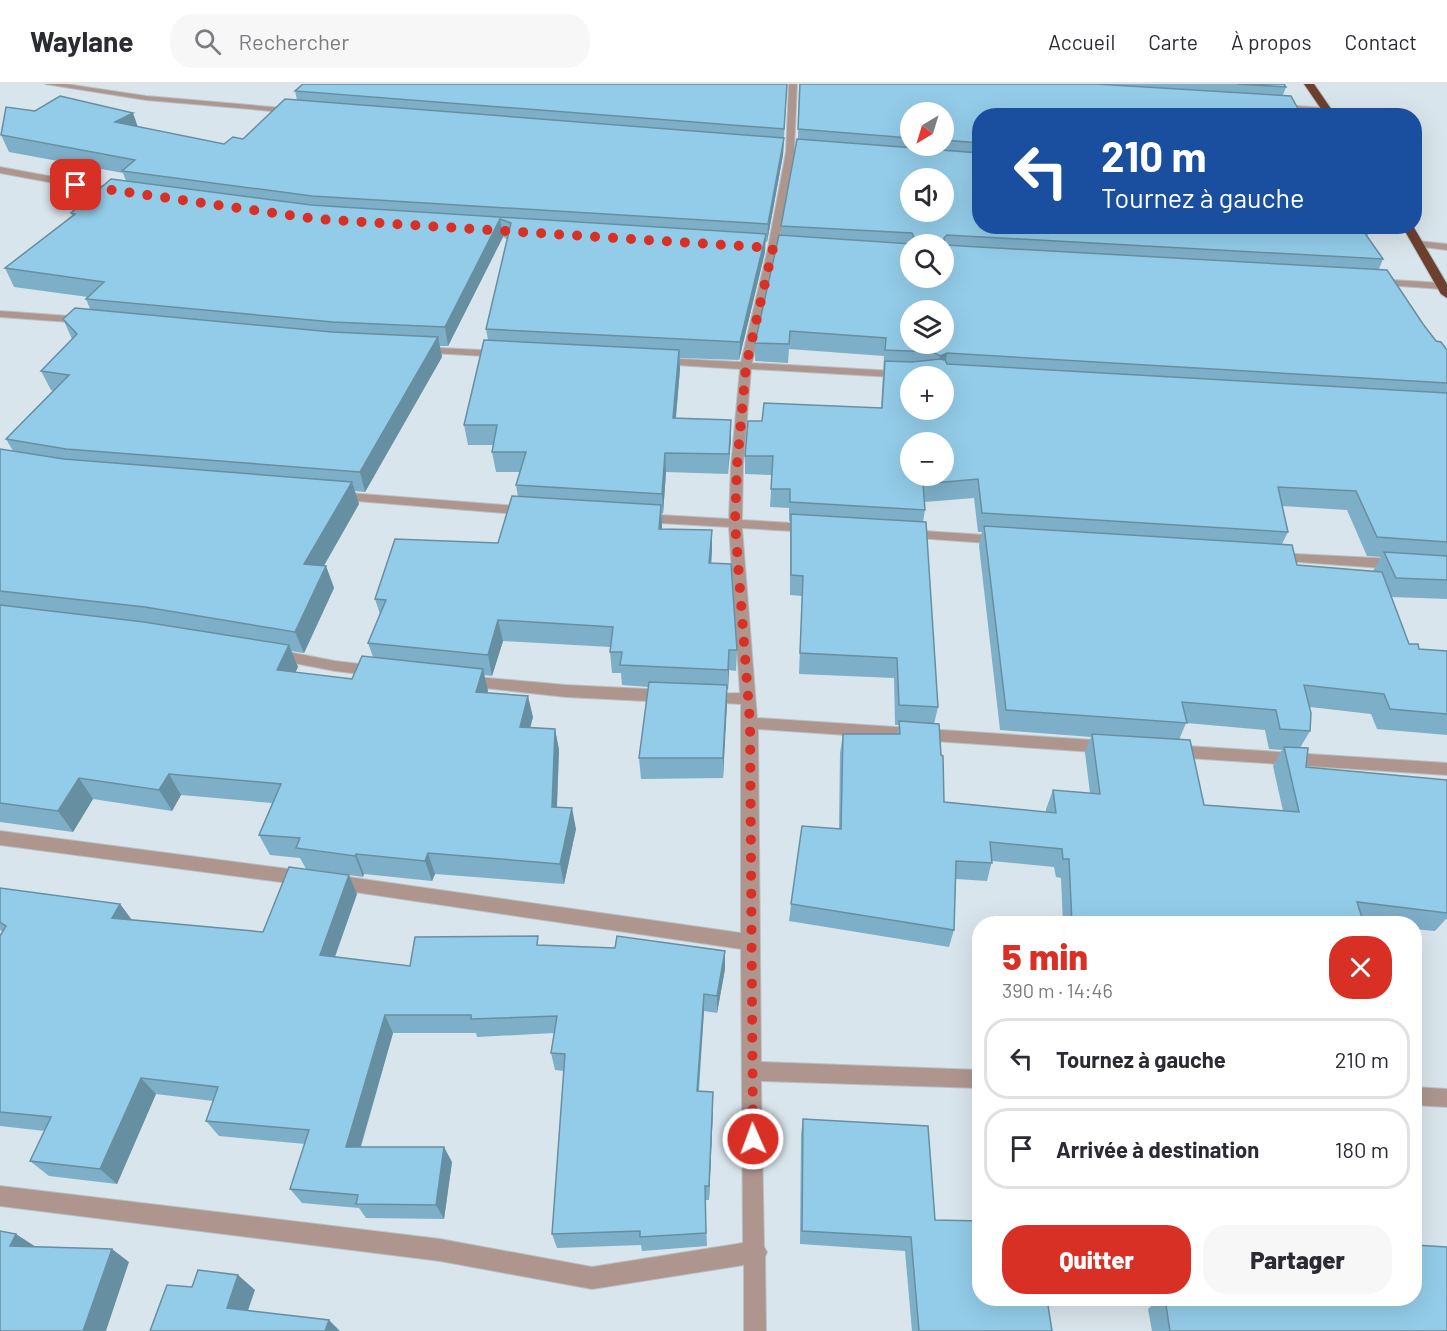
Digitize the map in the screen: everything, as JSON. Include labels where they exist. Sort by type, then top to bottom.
[{"type":"highway","points":[[1309,84],[1326,108]]},
{"type":"highway","points":[[1412,234],[1444,290]]},
{"type":"street","points":[[49,84],[146,98],[304,112]]},
{"type":"street","points":[[755,1331],[756,1252],[751,1071],[750,723],[735,523],[737,466],[746,366],[773,248],[790,152],[793,84]]},
{"type":"street","points":[[1268,106],[1285,108]]},
{"type":"street","points":[[0,170],[132,194]]},
{"type":"street","points":[[1418,244],[1447,247]]},
{"type":"street","points":[[1359,281],[1444,290]]},
{"type":"street","points":[[0,314],[98,322]]},
{"type":"street","points":[[409,349],[516,354]]},
{"type":"street","points":[[644,361],[900,374]]},
{"type":"street","points":[[320,495],[541,512]]},
{"type":"street","points":[[632,517],[818,528]]},
{"type":"street","points":[[890,533],[1020,541]]},
{"type":"street","points":[[1257,556],[1411,565]]},
{"type":"street","points":[[263,652],[335,666],[392,673]]},
{"type":"street","points":[[450,679],[567,691],[748,699]]},
{"type":"street","points":[[750,723],[1128,748]]},
{"type":"street","points":[[1151,750],[1447,770]]},
{"type":"street","points":[[0,838],[337,882],[750,942]]},
{"type":"street","points":[[751,1071],[972,1079]]},
{"type":"street","points":[[1422,1096],[1447,1098]]},
{"type":"street","points":[[0,1196],[440,1250],[592,1278],[756,1252]]},
{"type":"building","points":[[303,84],[787,84],[784,129],[295,91]]},
{"type":"building","points":[[800,84],[1096,84],[1291,96],[1298,108],[972,108],[972,142],[954,141],[954,102],[900,102],[900,137],[798,129]]},
{"type":"building","points":[[1238,84],[1284,84],[1286,87]]},
{"type":"building","points":[[60,96],[133,113],[115,122],[224,144],[233,137],[243,139],[285,99],[784,138],[768,224],[312,196],[122,171],[135,160],[1,135],[6,107],[35,111]]},
{"type":"building","points":[[797,139],[900,147],[900,156],[954,156],[954,151],[972,152],[972,234],[1365,234],[1383,259],[954,234],[912,234],[781,226]]},
{"type":"building","points":[[111,179],[311,205],[766,234],[740,342],[486,329],[511,223],[500,219],[445,327],[333,322],[86,299],[104,282],[5,268],[75,214],[71,213]]},
{"type":"building","points":[[779,235],[900,243],[900,288],[954,288],[954,246],[1387,270],[1423,324],[1436,341],[1441,342],[1447,350],[1447,383],[954,353],[954,300],[900,300],[900,351],[885,350],[886,338],[790,331],[789,344],[755,343]]},
{"type":"building","points":[[75,308],[332,332],[438,337],[360,472],[66,449],[6,439],[69,375],[41,371],[77,334],[63,319]]},
{"type":"building","points":[[484,340],[679,350],[673,418],[731,420],[729,454],[665,453],[662,494],[516,485],[526,452],[492,452],[497,425],[464,425]]},
{"type":"building","points":[[940,359],[945,360],[947,364],[1447,393],[1447,542],[1377,537],[1356,491],[1278,487],[1288,532],[982,513],[978,479],[954,481],[954,432],[900,432],[900,486],[923,486],[925,510],[790,502],[790,489],[771,489],[773,456],[745,456],[748,421],[762,421],[764,403],[882,408],[885,361],[912,362]]},
{"type":"building","points":[[0,449],[64,459],[352,482],[304,564],[326,566],[295,632],[145,607],[0,591]]},
{"type":"building","points":[[512,496],[661,505],[659,529],[712,530],[709,563],[731,564],[737,650],[729,650],[728,670],[620,665],[622,652],[610,652],[613,627],[498,620],[488,655],[368,643],[386,600],[375,599],[395,539],[498,543]]},
{"type":"building","points":[[791,514],[926,522],[938,707],[899,705],[897,658],[800,653],[803,576],[791,575]]},
{"type":"building","points":[[984,526],[1292,545],[1297,565],[1382,572],[1409,644],[1418,644],[1419,649],[1447,651],[1447,714],[1390,709],[1384,694],[1304,685],[1311,713],[1310,731],[1280,729],[1276,710],[1182,702],[1187,723],[1006,710]]},
{"type":"building","points":[[1384,552],[1447,556],[1447,580],[1396,578]]},
{"type":"building","points":[[0,605],[144,622],[289,645],[277,670],[352,679],[362,656],[483,669],[476,692],[528,696],[520,727],[555,729],[552,807],[572,808],[560,864],[428,853],[425,861],[356,854],[355,856],[296,848],[300,838],[259,835],[281,784],[169,774],[159,790],[79,778],[58,811],[0,803]]},
{"type":"building","points":[[649,682],[727,685],[723,758],[639,758]]},
{"type":"building","points":[[899,721],[939,724],[941,755],[943,756],[944,802],[1056,813],[1053,790],[1100,794],[1092,734],[1190,740],[1204,805],[1299,812],[1284,747],[1308,748],[1306,767],[1447,780],[1447,913],[1357,902],[1361,916],[1072,916],[1069,859],[1063,859],[1062,849],[990,842],[992,863],[956,861],[954,930],[791,904],[802,826],[841,829],[843,734],[900,734]]},
{"type":"building","points":[[289,867],[349,875],[320,955],[410,966],[415,937],[538,936],[537,945],[615,948],[617,936],[725,951],[717,996],[704,994],[697,1091],[713,1092],[709,1186],[705,1186],[706,1233],[640,1237],[640,1231],[552,1234],[565,1054],[551,1053],[557,1016],[471,1019],[471,1015],[385,1015],[346,1147],[444,1147],[436,1205],[356,1204],[358,1195],[290,1189],[309,1130],[206,1121],[218,1087],[141,1078],[100,1169],[30,1161],[51,1117],[0,1112],[0,936],[6,926],[0,922],[0,888],[120,904],[112,918],[263,932]]},
{"type":"building","points":[[803,1119],[928,1126],[935,1220],[972,1221],[972,1306],[1048,1306],[1052,1331],[919,1331],[911,1237],[802,1231]]},
{"type":"building","points":[[0,1231],[16,1234],[10,1246],[112,1249],[83,1331],[0,1331]]},
{"type":"building","points":[[1422,1245],[1447,1247],[1447,1331],[1170,1331],[1166,1306],[1422,1306]]},
{"type":"building","points":[[198,1270],[238,1275],[227,1308],[329,1320],[325,1331],[150,1331],[167,1285],[192,1287]]},
{"type":"route","points":[[76,185],[316,219],[773,248],[746,366],[737,466],[735,523],[750,723],[753,1139]]}]
